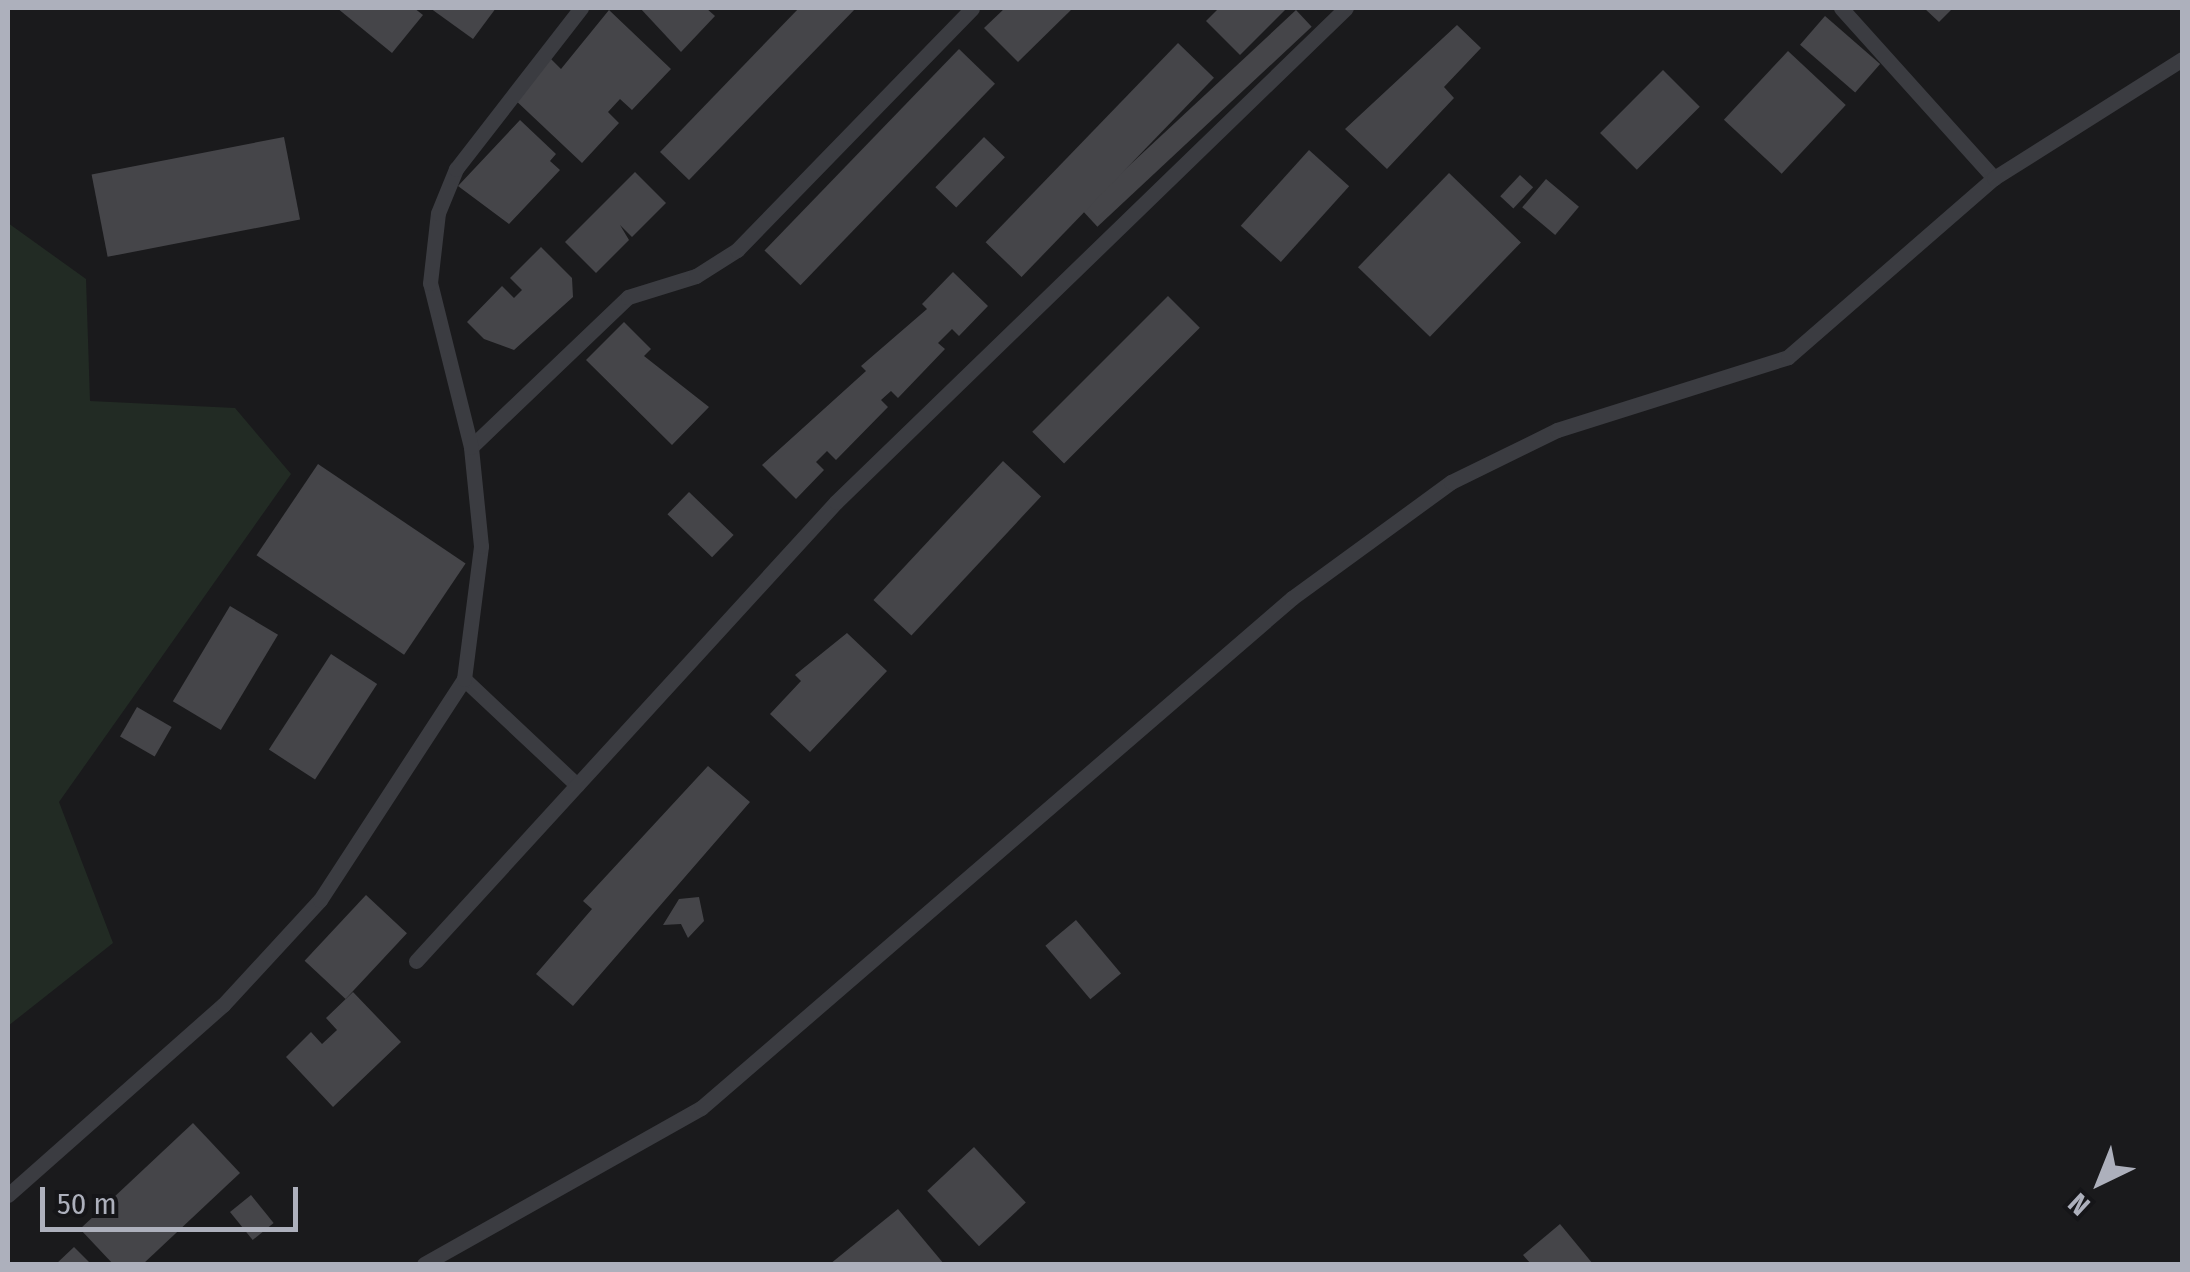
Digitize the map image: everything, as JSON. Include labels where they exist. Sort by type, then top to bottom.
[{"type":"lane","points":[[8,1194],[223,1006],[320,900],[464,680],[481,546],[471,447],[430,283],[438,213],[456,170],[581,8]]},
{"type":"lane","points":[[471,447],[628,297],[696,276],[737,250],[972,8]]},
{"type":"lane","points":[[416,962],[836,502],[1346,8]]},
{"type":"lane","points":[[1841,8],[1994,178]]},
{"type":"lane","points":[[424,1264],[701,1108],[1292,598],[1452,482],[1557,430],[1788,357],[1994,178],[2182,59]]},
{"type":"lane","points":[[464,680],[577,786]]},
{"type":"shaded area","points":[[8,223],[86,279],[90,401],[235,408],[291,474],[59,802],[113,943],[8,1026]]},
{"type":"building","points":[[337,8],[414,8],[423,15],[392,53]]},
{"type":"building","points":[[430,8],[496,8],[473,39]]},
{"type":"building","points":[[640,8],[706,8],[715,16],[681,52]]},
{"type":"building","points":[[799,8],[856,8],[689,180],[660,152]]},
{"type":"building","points":[[1005,8],[1073,8],[1018,62],[984,28]]},
{"type":"building","points":[[1219,8],[1287,8],[1240,55],[1206,21]]},
{"type":"building","points":[[1924,8],[1953,8],[1939,22]]},
{"type":"building","points":[[609,10],[671,69],[632,110],[620,99],[608,112],[619,123],[582,163],[512,97],[550,58],[561,69]]},
{"type":"building","points":[[1296,10],[1312,27],[1097,227],[1082,210]]},
{"type":"building","points":[[1825,16],[1880,64],[1855,93],[1800,45]]},
{"type":"building","points":[[1457,25],[1481,48],[1444,87],[1454,98],[1387,169],[1345,129]]},
{"type":"building","points":[[1178,43],[1214,78],[1022,277],[986,242]]},
{"type":"building","points":[[959,49],[995,84],[800,285],[764,250]]},
{"type":"building","points":[[1788,51],[1846,105],[1782,174],[1724,120]]},
{"type":"building","points":[[1663,70],[1700,107],[1637,170],[1600,133]]},
{"type":"building","points":[[520,120],[556,154],[550,161],[560,170],[509,224],[458,186]]},
{"type":"building","points":[[284,137],[300,219],[108,257],[92,174]]},
{"type":"building","points":[[984,137],[1005,157],[956,207],[935,187]]},
{"type":"building","points":[[1309,150],[1349,186],[1281,262],[1241,226]]},
{"type":"building","points":[[635,172],[666,203],[632,237],[620,225],[629,240],[596,273],[565,242]]},
{"type":"building","points":[[1449,173],[1521,242],[1430,337],[1358,267]]},
{"type":"building","points":[[1520,175],[1533,187],[1513,208],[1500,196]]},
{"type":"building","points":[[1546,179],[1579,207],[1555,235],[1522,207]]},
{"type":"building","points":[[541,247],[572,278],[573,297],[514,350],[484,339],[467,322],[502,286],[514,298],[522,290],[510,278]]},
{"type":"building","points":[[953,272],[988,306],[959,336],[952,329],[938,343],[945,349],[898,398],[891,391],[881,400],[888,407],[836,460],[827,451],[816,462],[824,470],[796,499],[762,465],[866,371],[861,366],[927,309],[922,304]]},
{"type":"building","points":[[1168,296],[1200,328],[1064,464],[1032,432]]},
{"type":"building","points":[[624,322],[651,349],[644,356],[709,407],[672,445],[586,360]]},
{"type":"building","points":[[1003,461],[1041,496],[911,635],[873,600]]},
{"type":"building","points":[[318,464],[466,564],[404,655],[256,555]]},
{"type":"building","points":[[689,492],[734,535],[712,557],[667,514]]},
{"type":"building","points":[[230,606],[278,635],[221,730],[173,701]]},
{"type":"building","points":[[847,633],[887,671],[810,752],[770,714],[801,681],[795,675]]},
{"type":"building","points":[[331,654],[377,684],[315,780],[269,750]]},
{"type":"building","points":[[137,707],[172,727],[155,756],[120,736]]},
{"type":"building","points":[[708,766],[750,802],[573,1006],[536,974],[592,909],[583,901]]},
{"type":"building","points":[[366,895],[407,933],[346,999],[305,961]]},
{"type":"building","points":[[699,897],[704,921],[688,938],[681,924],[663,925],[679,899]]},
{"type":"building","points":[[1076,920],[1121,974],[1090,999],[1045,946]]},
{"type":"building","points":[[353,992],[401,1042],[333,1107],[286,1057],[311,1032],[322,1044],[337,1030],[326,1018]]},
{"type":"building","points":[[193,1123],[240,1173],[143,1264],[113,1264],[80,1229]]},
{"type":"building","points":[[974,1147],[1026,1203],[979,1246],[927,1191]]},
{"type":"building","points":[[251,1195],[274,1223],[253,1240],[230,1212]]},
{"type":"building","points":[[898,1209],[944,1264],[830,1264]]},
{"type":"building","points":[[1560,1224],[1593,1264],[1531,1264],[1523,1255]]},
{"type":"building","points":[[74,1247],[91,1264],[56,1264]]}]
